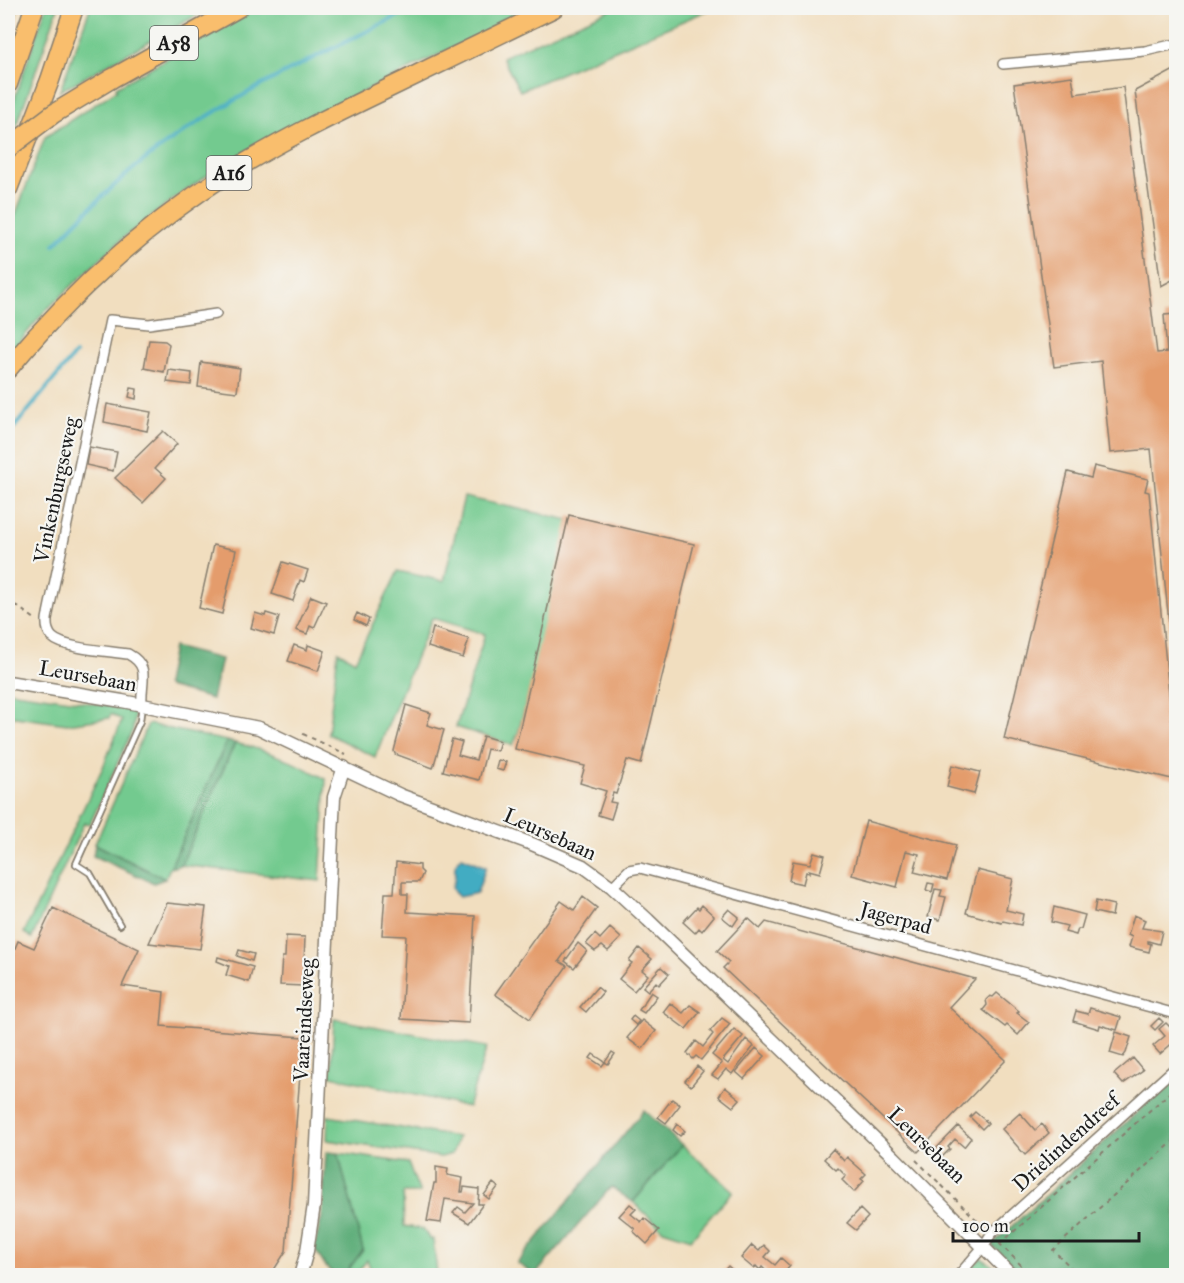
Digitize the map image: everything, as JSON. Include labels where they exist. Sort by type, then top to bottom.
[{"type":"highway","points":[[8,84],[34,8]]},
{"type":"highway","points":[[8,189],[50,80],[74,8]]},
{"type":"highway","name":"A58","points":[[8,148],[53,114],[238,8]]},
{"type":"highway","name":"A16","points":[[8,369],[53,318],[106,267],[176,209],[227,174],[281,142],[554,8]]},
{"type":"street","points":[[1003,64],[1145,51],[1176,44]]},
{"type":"street","name":"Vinkenburgseweg","points":[[48,628],[48,614],[110,320],[149,324],[216,314]]},
{"type":"street","points":[[48,628],[50,635],[60,642],[128,654],[137,658],[144,675],[141,691],[142,705]]},
{"type":"street","name":"Leursebaan","points":[[8,682],[259,728],[347,762],[400,795],[532,844],[583,866],[612,887],[894,1157],[1012,1275]]},
{"type":"street","name":"Vaareindseweg","points":[[301,1275],[314,1205],[334,797],[347,762]]},
{"type":"street","name":"Jagerpad","points":[[612,887],[629,870],[640,868],[1176,1014]]},
{"type":"street","name":"Drielindendreef","points":[[958,1275],[983,1247],[991,1234],[1176,1067]]},
{"type":"lane","points":[[120,925],[90,873],[76,864],[140,721],[142,705]]},
{"type":"path","points":[[8,600],[48,628]]},
{"type":"path","name":"Leursebaan","points":[[113,686],[141,691]]},
{"type":"path","points":[[299,732],[347,762]]},
{"type":"path","name":"Drielindendreef","points":[[1000,1244],[1176,1086]]},
{"type":"path","points":[[1080,1275],[1053,1250],[1176,1139]]},
{"type":"path","name":"Leursebaan","points":[[916,1160],[1032,1275]]},
{"type":"green space","points":[[8,8],[18,8],[8,36]]},
{"type":"green space","points":[[46,8],[58,8],[8,150],[8,117]]},
{"type":"green space","points":[[90,8],[210,8],[60,91]]},
{"type":"green space","points":[[257,8],[533,8],[274,136],[222,165],[124,237],[45,311],[8,356],[8,234],[45,137],[117,90],[116,87]]},
{"type":"green space","points":[[613,8],[713,8],[520,91],[502,57]]},
{"type":"green space","points":[[464,497],[574,521],[518,733],[513,745],[456,727],[485,634],[432,618],[375,757],[328,734],[338,651],[355,661],[398,571],[444,581]]},
{"type":"green space","points":[[173,647],[221,659],[212,699],[168,687],[166,684]]},
{"type":"green space","points":[[8,691],[132,709],[135,713],[133,729],[90,824],[84,823],[32,938],[24,933],[103,767],[122,720],[111,714],[109,718],[67,724],[8,716]]},
{"type":"green space","points":[[148,724],[227,741],[165,879],[95,844]]},
{"type":"green space","points":[[227,741],[235,743],[181,865],[170,868]]},
{"type":"green space","points":[[235,743],[282,758],[326,779],[320,881],[181,865]]},
{"type":"green space","points":[[95,844],[165,879],[154,883],[93,856]]},
{"type":"green space","points":[[334,1019],[487,1047],[468,1107],[331,1076]]},
{"type":"green space","points":[[1176,1077],[1176,1275],[1024,1275],[991,1245]]},
{"type":"green space","points":[[644,1110],[682,1145],[633,1202],[611,1187],[535,1275],[517,1263]]},
{"type":"green space","points":[[328,1116],[458,1137],[452,1154],[441,1157],[327,1140]]},
{"type":"green space","points":[[682,1145],[733,1191],[691,1239],[663,1230],[633,1202]]},
{"type":"green space","points":[[326,1152],[338,1153],[363,1250],[344,1275],[338,1275],[329,1270],[314,1248],[322,1217]]},
{"type":"green space","points":[[338,1153],[408,1163],[420,1193],[403,1193],[404,1226],[423,1229],[430,1240],[433,1239],[437,1273],[433,1276],[373,1275],[367,1260],[356,1275],[344,1275],[363,1250]]},
{"type":"green space","points":[[981,1258],[989,1263],[1003,1275],[964,1275]]},
{"type":"water","points":[[462,857],[486,867],[477,893],[459,897],[452,887],[456,863]]},
{"type":"building","points":[[1176,69],[1176,278],[1161,286],[1135,91]]},
{"type":"building","points":[[1072,76],[1075,94],[1123,87],[1157,353],[1167,352],[1164,315],[1176,314],[1175,680],[1151,449],[1110,453],[1101,361],[1054,367],[1014,84]]},
{"type":"building","points":[[149,340],[165,341],[169,344],[164,372],[144,368]]},
{"type":"building","points":[[201,362],[240,368],[237,392],[198,387]]},
{"type":"building","points":[[169,370],[192,373],[191,385],[167,382]]},
{"type":"building","points":[[131,388],[137,389],[136,399],[129,397]]},
{"type":"building","points":[[107,404],[151,412],[147,431],[104,422]]},
{"type":"building","points":[[163,431],[177,444],[155,468],[166,478],[143,503],[115,478]]},
{"type":"building","points":[[89,447],[117,452],[113,471],[86,465]]},
{"type":"building","points":[[1094,466],[1148,479],[1145,491],[1149,492],[1176,780],[1004,739],[1068,472],[1091,478]]},
{"type":"building","points":[[569,515],[694,544],[641,764],[627,760],[616,794],[613,793],[610,802],[616,803],[611,819],[598,815],[606,791],[580,783],[585,766],[515,749]]},
{"type":"building","points":[[213,545],[236,550],[222,614],[199,608]]},
{"type":"building","points":[[283,562],[308,570],[304,582],[300,580],[293,601],[272,594]]},
{"type":"building","points":[[311,596],[326,602],[314,628],[310,626],[307,634],[296,630]]},
{"type":"building","points":[[255,613],[265,616],[266,613],[279,617],[274,635],[251,628]]},
{"type":"building","points":[[357,613],[369,619],[366,626],[354,620]]},
{"type":"building","points":[[433,628],[469,639],[463,658],[428,647]]},
{"type":"building","points":[[294,645],[307,650],[308,645],[325,651],[318,671],[288,661]]},
{"type":"building","points":[[406,705],[431,713],[427,725],[444,730],[433,768],[395,754]]},
{"type":"building","points":[[483,736],[500,741],[497,751],[487,749],[479,780],[443,771],[452,739],[462,742],[458,755],[476,760]]},
{"type":"building","points":[[498,760],[506,762],[503,771],[496,769]]},
{"type":"building","points":[[952,765],[980,772],[974,794],[947,787]]},
{"type":"building","points":[[866,821],[956,845],[947,880],[914,872],[919,854],[906,851],[897,887],[852,875]]},
{"type":"building","points":[[814,852],[825,855],[820,873],[809,870],[809,873],[806,872],[803,884],[789,881],[793,861],[810,864]]},
{"type":"building","points":[[396,862],[420,865],[423,873],[419,882],[402,882],[402,894],[408,894],[407,912],[475,916],[469,1023],[401,1019],[406,936],[382,935],[385,893],[394,893]]},
{"type":"building","points":[[977,870],[1013,879],[1006,910],[1023,914],[1021,925],[1003,921],[1002,923],[966,913]]},
{"type":"building","points":[[928,883],[934,884],[932,892],[926,890]]},
{"type":"building","points":[[935,889],[942,890],[940,896],[946,897],[940,920],[928,917]]},
{"type":"building","points":[[583,897],[597,908],[559,961],[567,966],[530,1019],[495,994],[561,901],[574,910]]},
{"type":"building","points":[[1096,901],[1114,905],[1112,916],[1094,912]]},
{"type":"building","points":[[167,903],[206,907],[200,949],[149,943]]},
{"type":"building","points":[[702,905],[714,916],[702,931],[699,928],[695,933],[683,922],[697,907],[699,909]]},
{"type":"building","points":[[1054,907],[1085,915],[1081,929],[1078,929],[1076,935],[1065,932],[1067,926],[1051,922]]},
{"type":"building","points":[[53,908],[139,949],[122,986],[164,992],[161,1026],[303,1037],[286,1251],[270,1276],[8,1276],[8,965],[18,941],[34,948]]},
{"type":"building","points":[[729,909],[739,917],[733,926],[722,917]]},
{"type":"building","points":[[1134,915],[1145,920],[1142,928],[1162,931],[1159,944],[1148,941],[1151,944],[1149,952],[1129,947],[1132,937],[1128,935]]},
{"type":"building","points":[[748,918],[760,929],[766,922],[975,979],[949,1007],[1006,1060],[918,1152],[723,968],[729,962],[717,951]]},
{"type":"building","points":[[610,928],[621,938],[608,951],[602,946],[595,951],[586,944],[595,934],[600,939]]},
{"type":"building","points":[[286,936],[305,937],[303,986],[280,985]]},
{"type":"building","points":[[578,943],[587,951],[574,968],[565,961]]},
{"type":"building","points":[[639,948],[652,959],[642,970],[648,975],[634,991],[619,979],[632,963],[629,961]]},
{"type":"building","points":[[239,950],[254,954],[252,961],[237,956]]},
{"type":"building","points":[[218,957],[253,967],[249,982],[226,975],[229,966],[217,961]]},
{"type":"building","points":[[661,967],[669,974],[659,985],[656,982],[648,991],[643,987]]},
{"type":"building","points":[[597,987],[603,992],[586,1012],[580,1007]]},
{"type":"building","points":[[651,992],[657,996],[644,1013],[639,1010]]},
{"type":"building","points":[[997,993],[1029,1022],[1018,1035],[983,1010],[987,1005],[986,1000]]},
{"type":"building","points":[[670,1003],[683,1013],[690,1005],[700,1012],[686,1029],[663,1012]]},
{"type":"building","points":[[1090,1008],[1121,1017],[1117,1030],[1100,1025],[1099,1029],[1073,1021],[1076,1011],[1088,1014]]},
{"type":"building","points":[[633,1016],[639,1021],[636,1025],[630,1020]]},
{"type":"building","points":[[722,1018],[730,1024],[701,1060],[696,1056],[693,1059],[687,1053],[696,1041],[703,1047],[713,1034],[710,1031]]},
{"type":"building","points":[[1159,1018],[1163,1022],[1155,1030],[1151,1026]]},
{"type":"building","points":[[642,1020],[656,1031],[642,1049],[627,1038]]},
{"type":"building","points":[[1166,1023],[1176,1033],[1176,1040],[1160,1054],[1153,1046],[1165,1036],[1159,1029]]},
{"type":"building","points":[[734,1029],[743,1036],[723,1060],[728,1064],[746,1039],[754,1046],[732,1074],[726,1069],[718,1079],[712,1075],[722,1063],[712,1055]]},
{"type":"building","points":[[1116,1032],[1131,1037],[1123,1057],[1110,1053]]},
{"type":"building","points":[[756,1048],[765,1056],[744,1079],[736,1072]]},
{"type":"building","points":[[612,1052],[615,1054],[608,1064],[605,1062]]},
{"type":"building","points":[[593,1054],[605,1062],[602,1066],[590,1058]]},
{"type":"building","points":[[1133,1058],[1143,1070],[1123,1084],[1114,1074]]},
{"type":"building","points":[[697,1066],[703,1071],[691,1086],[685,1081]]},
{"type":"building","points":[[725,1087],[740,1099],[733,1107],[719,1096]]},
{"type":"building","points":[[672,1099],[680,1105],[666,1123],[658,1117]]},
{"type":"building","points":[[975,1112],[988,1123],[982,1129],[970,1117]]},
{"type":"building","points":[[1020,1113],[1035,1130],[1042,1124],[1049,1133],[1025,1155],[1002,1129]]},
{"type":"building","points":[[677,1124],[685,1131],[680,1136],[673,1130]]},
{"type":"building","points":[[958,1126],[971,1138],[964,1147],[955,1139],[948,1147],[950,1149],[939,1160],[932,1153]]},
{"type":"building","points":[[833,1149],[844,1161],[847,1157],[866,1174],[861,1179],[864,1181],[854,1192],[842,1180],[846,1176],[824,1159]]},
{"type":"building","points":[[436,1167],[448,1169],[447,1175],[463,1178],[461,1192],[464,1187],[479,1189],[478,1204],[483,1204],[469,1223],[453,1213],[458,1207],[465,1212],[473,1203],[445,1199],[441,1223],[427,1221],[434,1183],[436,1183]]},
{"type":"building","points":[[493,1183],[498,1187],[489,1199],[484,1195]]},
{"type":"building","points":[[630,1204],[636,1209],[631,1214],[641,1222],[644,1218],[659,1230],[647,1244],[633,1231],[635,1229],[619,1216]]},
{"type":"building","points":[[860,1209],[868,1217],[856,1230],[847,1223]]},
{"type":"building","points":[[752,1245],[759,1251],[764,1245],[770,1251],[765,1257],[775,1265],[781,1258],[790,1266],[784,1273],[786,1276],[762,1276],[766,1271],[762,1267],[760,1270],[756,1266],[754,1269],[741,1258]]},
{"type":"building","points":[[728,1266],[739,1276],[724,1276],[722,1273]]},
{"type":"waterway","points":[[54,245],[122,178],[178,136],[243,95],[414,8]]},
{"type":"waterway","points":[[8,435],[75,354]]}]
